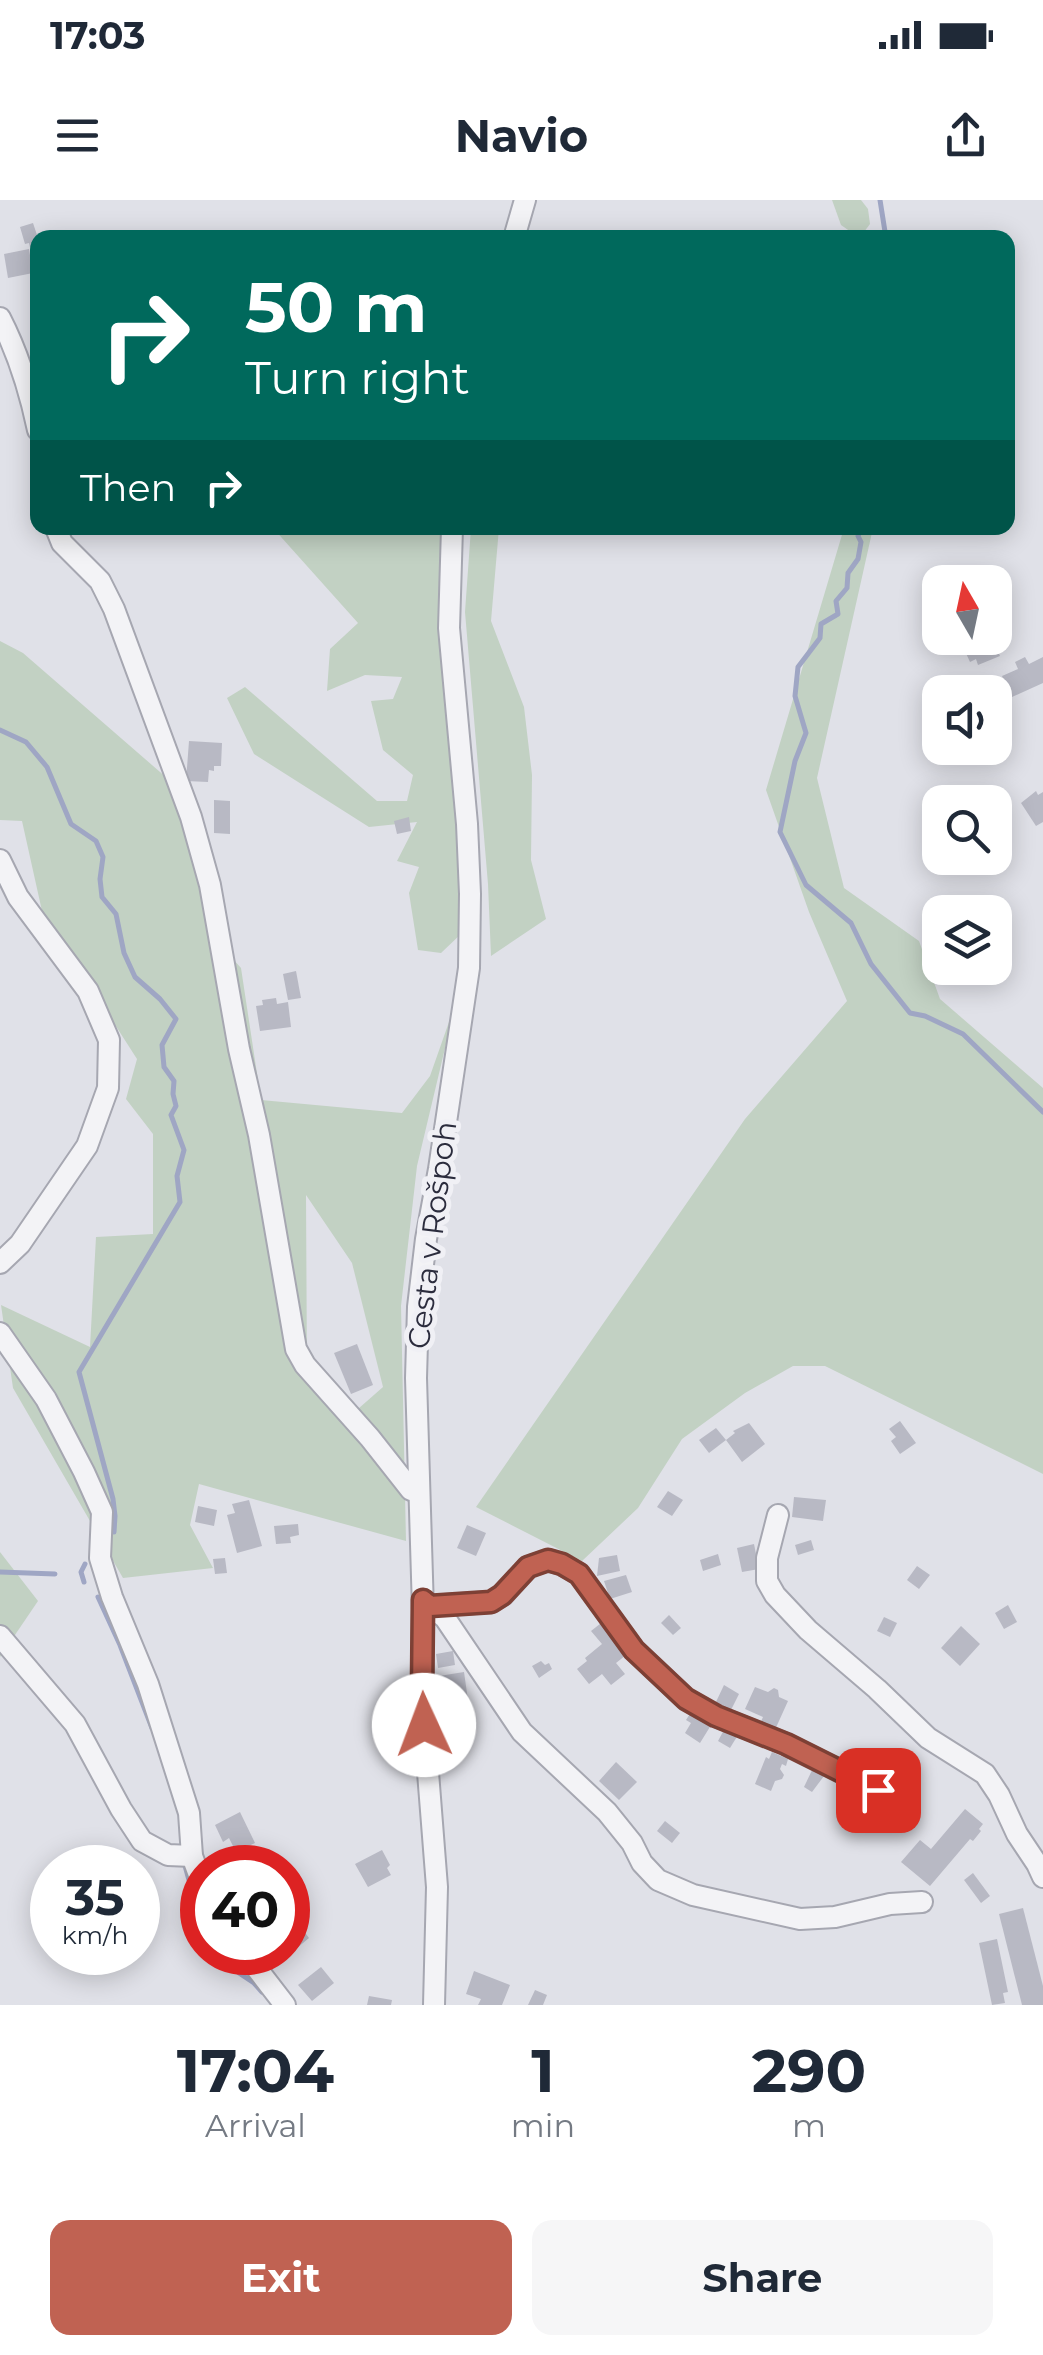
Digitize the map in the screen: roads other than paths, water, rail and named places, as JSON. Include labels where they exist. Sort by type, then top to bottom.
[{"type":"street","points":[[516,230],[524,200]]},
{"type":"street","points":[[0,318],[30,398]]},
{"type":"street","points":[[59,535],[100,581],[114,609],[191,816],[210,884],[296,1349],[304,1364],[411,1490],[418,1492]]},
{"type":"street","name":"Cesta v Rošpoh","points":[[434,2005],[437,1886],[422,1696],[426,1603],[418,1492],[416,1378],[426,1238],[469,968],[467,824],[449,628],[452,535]]},
{"type":"street","points":[[0,860],[18,897],[88,991],[109,1040],[108,1088],[87,1146],[20,1244],[0,1263]]},
{"type":"street","points":[[0,1333],[46,1400],[102,1512],[100,1558],[148,1684],[190,1813],[191,1845]]},
{"type":"street","points":[[778,1514],[767,1558],[767,1581],[775,1595],[808,1630],[928,1738],[985,1774],[1043,1877]]},
{"type":"street","points":[[426,1603],[491,1602],[528,1567],[548,1560],[562,1564],[579,1574],[634,1650],[686,1699],[893,1797]]},
{"type":"street","points":[[426,1603],[445,1618],[522,1732],[607,1812],[658,1880],[693,1894],[800,1919],[922,1902]]},
{"type":"street","points":[[0,1636],[75,1724],[121,1810],[142,1840],[168,1855],[180,1856]]},
{"type":"street","points":[[262,1975],[285,2005]]},
{"type":"waterway","points":[[880,200],[885,230]]},
{"type":"waterway","points":[[858,535],[858,559],[848,573],[847,588],[836,601],[838,614],[821,624],[820,638],[798,667],[795,696],[806,733],[795,761],[780,832],[806,885],[851,923],[871,964],[910,1013],[963,1034],[1043,1112]]},
{"type":"waterway","points":[[0,730],[26,742],[47,767],[71,824],[96,841],[103,857],[102,897],[116,914],[124,953],[135,977],[176,1019],[162,1045],[164,1067],[174,1081],[176,1106],[171,1115],[184,1150],[177,1176],[180,1202],[79,1372],[113,1499],[114,1532]]},
{"type":"waterway","points":[[84,1582],[81,1572],[85,1564]]},
{"type":"waterway","points":[[0,1572],[55,1574]]},
{"type":"waterway","points":[[98,1597],[152,1728]]},
{"type":"waterway","points":[[242,1975],[262,1992]]}]
